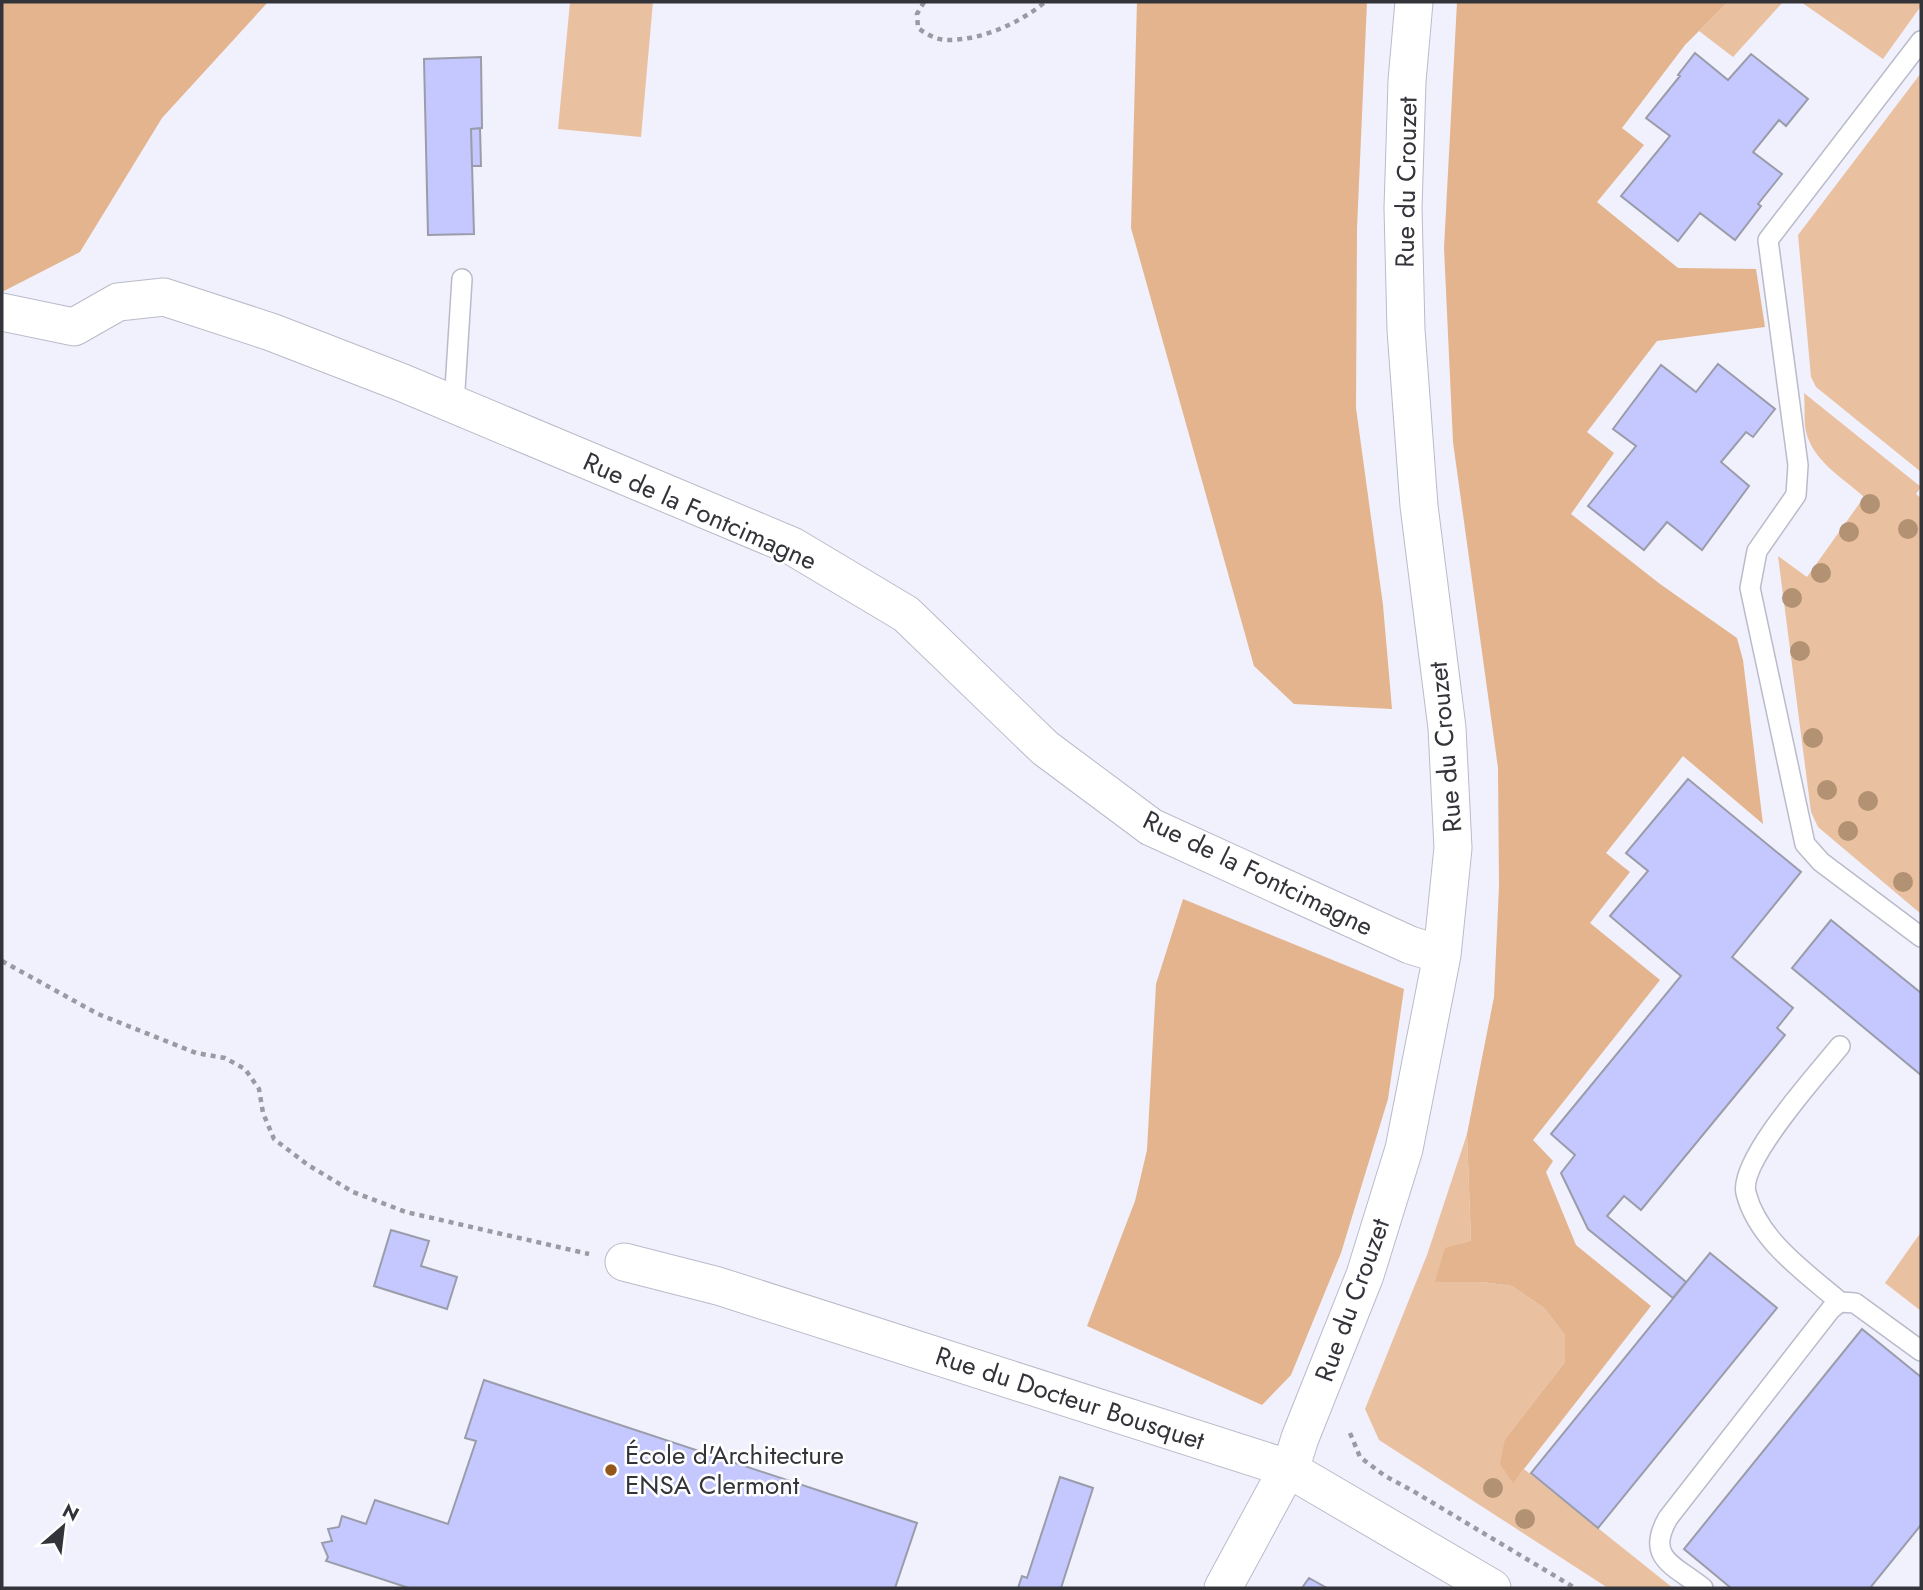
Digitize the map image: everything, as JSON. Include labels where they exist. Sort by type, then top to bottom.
[{"type":"street","name":"Rue du Crouzet","points":[[1223,1588],[1294,1457],[1365,1275],[1404,1149],[1443,955],[1453,848],[1447,728],[1419,506],[1405,303],[1403,195],[1414,2]]},
{"type":"street","name":"Rue de la Fontcimagne","points":[[2,312],[74,327],[118,303],[164,297],[271,332],[792,546],[906,614],[1045,748],[1151,827],[1410,945],[1443,955]]},
{"type":"street","name":"Rue du Docteur Bousquet","points":[[624,1262],[718,1286],[1287,1468],[1492,1588]]},
{"type":"lane","points":[[1921,41],[1768,240],[1798,465],[1796,495],[1757,551],[1750,588],[1805,845],[1821,862],[1921,937]]},
{"type":"lane","points":[[454,405],[462,279]]},
{"type":"lane","points":[[1840,1046],[1766,1139],[1749,1167],[1745,1191],[1760,1226],[1794,1262],[1840,1302],[1855,1303],[1921,1351]]},
{"type":"lane","points":[[1703,1588],[1663,1557],[1657,1543],[1660,1531],[1831,1309],[1840,1302]]},
{"type":"path","points":[[924,2],[917,14],[918,28],[947,40],[999,29],[1034,12],[1045,2]]},
{"type":"path","points":[[2,961],[98,1014],[196,1053],[225,1058],[245,1069],[258,1088],[263,1113],[274,1139],[308,1165],[353,1192],[406,1212],[624,1262]]},
{"type":"path","points":[[1350,1433],[1360,1457],[1385,1476],[1575,1588]]},
{"type":"shaded area","points":[[2,2],[268,2],[162,118],[80,252],[2,292]]},
{"type":"shaded area","points":[[570,2],[653,2],[641,137],[558,129]]},
{"type":"shaded area","points":[[1137,2],[1367,2],[1357,228],[1356,408],[1383,605],[1392,709],[1294,704],[1254,666],[1131,228]]},
{"type":"shaded area","points":[[1457,2],[1728,2],[1685,45],[1622,128],[1644,145],[1597,202],[1678,268],[1756,269],[1765,327],[1657,341],[1587,432],[1614,453],[1571,514],[1660,584],[1737,638],[1743,660],[1763,824],[1683,756],[1606,853],[1630,872],[1590,923],[1660,980],[1533,1140],[1553,1161],[1546,1172],[1576,1245],[1651,1306],[1513,1483],[1500,1464],[1505,1439],[1565,1362],[1565,1335],[1544,1308],[1512,1286],[1482,1282],[1435,1282],[1445,1248],[1471,1241],[1467,1134],[1494,997],[1499,886],[1498,768],[1453,442],[1444,248]]},
{"type":"shaded area","points":[[1728,2],[1783,2],[1733,57],[1699,31]]},
{"type":"shaded area","points":[[1801,2],[1921,2],[1921,6],[1883,59]]},
{"type":"shaded area","points":[[1921,73],[1921,472],[1816,387],[1811,377],[1798,235]]},
{"type":"shaded area","points":[[1804,393],[1921,487],[1916,494],[1921,498],[1921,914],[1818,827],[1811,812],[1778,556],[1807,577],[1864,497],[1828,466],[1813,448],[1805,426]]},
{"type":"shaded area","points":[[1183,899],[1404,989],[1388,1099],[1341,1253],[1291,1375],[1262,1405],[1087,1326],[1135,1201],[1147,1150],[1156,984]]},
{"type":"shaded area","points":[[1467,1134],[1471,1242],[1482,1282],[1512,1286],[1544,1308],[1565,1335],[1565,1362],[1505,1439],[1513,1482],[1524,1469],[1673,1588],[1608,1588],[1379,1440],[1365,1409],[1427,1255]]},
{"type":"shaded area","points":[[1921,1232],[1921,1311],[1885,1283]]},
{"type":"building","points":[[1695,53],[1728,80],[1751,54],[1808,99],[1786,126],[1779,120],[1753,152],[1782,174],[1758,204],[1761,206],[1735,240],[1700,213],[1678,241],[1621,196],[1670,136],[1646,118]]},
{"type":"building","points":[[481,57],[482,128],[471,129],[474,234],[428,235],[424,59]]},
{"type":"building","points":[[480,128],[481,166],[472,166],[471,129]]},
{"type":"building","points":[[1718,364],[1775,409],[1753,437],[1746,432],[1721,462],[1749,486],[1702,550],[1667,522],[1644,550],[1588,506],[1636,446],[1613,429],[1661,365],[1696,392]]},
{"type":"building","points":[[1688,779],[1801,872],[1732,957],[1793,1008],[1777,1028],[1785,1035],[1641,1210],[1624,1196],[1607,1216],[1686,1282],[1673,1298],[1588,1229],[1561,1173],[1575,1155],[1551,1134],[1681,976],[1610,916],[1648,871],[1626,853]]},
{"type":"building","points":[[1831,920],[1921,993],[1921,1075],[1792,968]]},
{"type":"building","points":[[391,1230],[429,1241],[421,1266],[457,1277],[447,1309],[374,1286]]},
{"type":"building","points":[[1710,1253],[1777,1308],[1598,1528],[1531,1473]]},
{"type":"building","points":[[1862,1329],[1921,1377],[1921,1525],[1870,1588],[1731,1588],[1684,1549]]},
{"type":"building","name":"École d'Architecture ENSA Clermont","points":[[484,1380],[917,1523],[895,1588],[409,1588],[326,1561],[328,1557],[322,1543],[332,1541],[328,1529],[339,1527],[342,1516],[366,1524],[375,1500],[448,1524],[476,1441],[465,1438]]},
{"type":"building","points":[[1060,1477],[1093,1488],[1061,1588],[1018,1588],[1022,1576],[1027,1578]]},
{"type":"building","points":[[1309,1578],[1327,1588],[1302,1588]]},
{"type":"place","name":"École d'Architecture ENSA Clermont","points":[[611,1470]]}]
